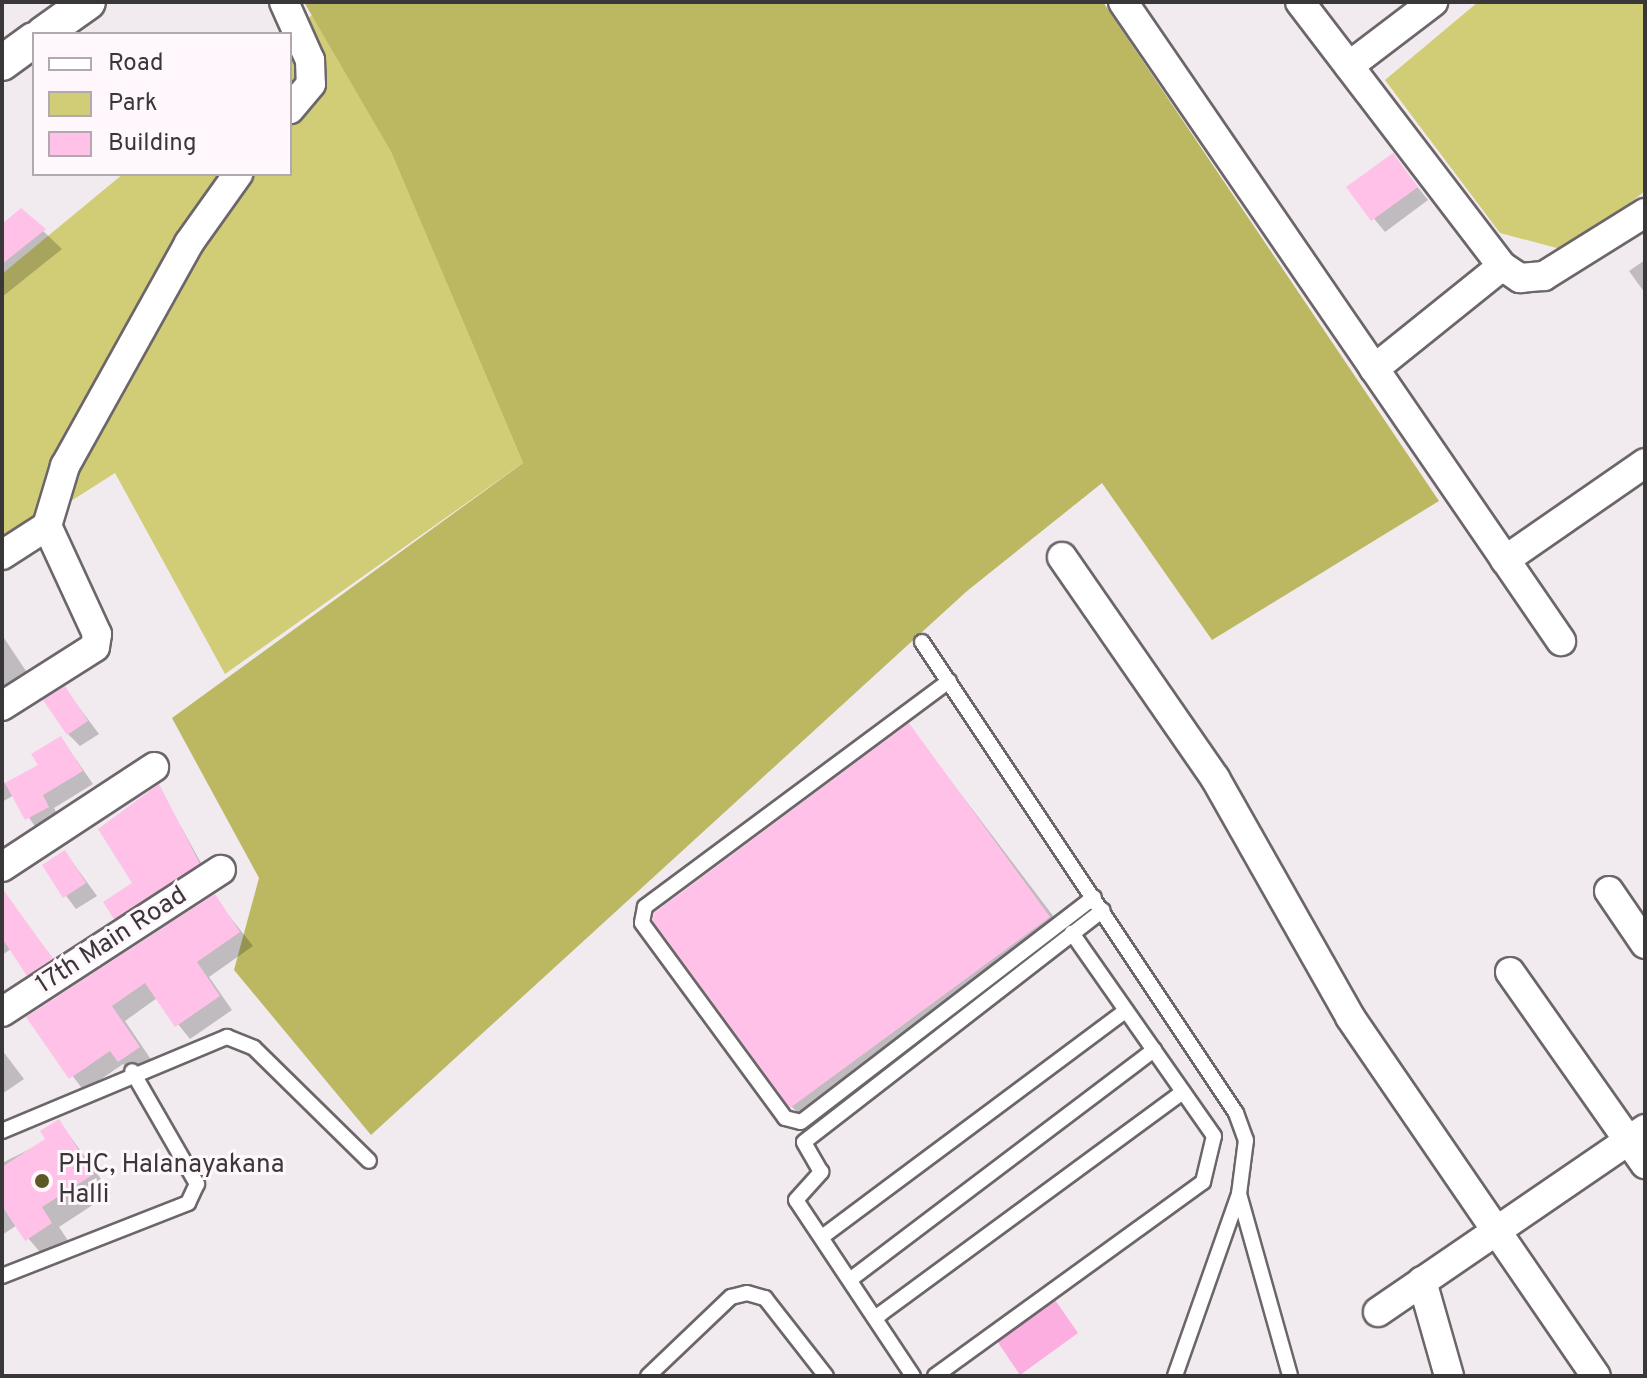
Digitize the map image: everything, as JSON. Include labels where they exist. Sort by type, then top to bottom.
[{"type":"street","points":[[46,32],[88,2]]},
{"type":"street","points":[[284,2],[310,60],[311,84],[292,107]]},
{"type":"street","points":[[1300,2],[1502,266],[1520,278],[1544,276],[1645,213]]},
{"type":"street","points":[[1349,66],[1433,2]]},
{"type":"street","points":[[1127,3],[1561,641]]},
{"type":"street","points":[[2,63],[32,41]]},
{"type":"street","points":[[2,555],[47,526],[65,466],[189,243],[237,176]]},
{"type":"street","points":[[1374,369],[1502,266]]},
{"type":"street","points":[[1505,560],[1645,463]]},
{"type":"street","points":[[2,706],[95,647],[97,634],[47,526]]},
{"type":"street","points":[[1062,557],[1215,778],[1350,1017],[1596,1376]]},
{"type":"street","points":[[2,867],[154,767]]},
{"type":"street","name":"17th Main Road","points":[[2,1012],[221,870]]},
{"type":"street","points":[[1609,891],[1645,944]]},
{"type":"street","points":[[1510,972],[1637,1135],[1645,1164]]},
{"type":"street","points":[[1378,1312],[1637,1135]]},
{"type":"street","points":[[1422,1281],[1449,1376]]},
{"type":"lane","points":[[922,642],[1236,1113],[1246,1140],[1239,1194],[1175,1376]]},
{"type":"lane","points":[[949,681],[645,907],[642,923],[785,1118],[801,1122],[1094,897]]},
{"type":"lane","points":[[913,1376],[796,1198],[821,1172],[804,1147],[808,1137],[1103,910]]},
{"type":"lane","points":[[935,1376],[1198,1189],[1214,1136],[1072,933]]},
{"type":"lane","points":[[822,1237],[1126,1010]]},
{"type":"lane","points":[[2,1131],[132,1071],[240,1038],[369,1161]]},
{"type":"lane","points":[[851,1279],[1154,1050]]},
{"type":"lane","points":[[2,1276],[188,1203],[197,1184],[132,1071]]},
{"type":"lane","points":[[875,1318],[1183,1092]]},
{"type":"lane","points":[[1239,1194],[1290,1376]]},
{"type":"lane","points":[[648,1376],[731,1297],[747,1293],[765,1298],[826,1376]]},
{"type":"green space","points":[[1478,2],[1645,2],[1645,191],[1568,251],[1500,233],[1385,80]]},
{"type":"green space","points":[[312,15],[391,152],[523,463],[225,674],[115,473],[2,545],[2,274],[121,176],[292,176],[292,32]]},
{"type":"shaded area","points":[[304,2],[1103,2],[1439,501],[1212,640],[1102,483],[967,591],[371,1135],[234,970],[259,878],[172,718],[523,463],[391,152]]},
{"type":"shaded area","points":[[1055,1300],[1078,1333],[1020,1375],[997,1341]]},
{"type":"building","points":[[1393,153],[1418,187],[1371,221],[1346,187]]},
{"type":"building","points":[[21,208],[46,229],[2,264],[2,224]]},
{"type":"building","points":[[65,686],[88,721],[67,735],[43,700]]},
{"type":"building","points":[[909,723],[1050,917],[790,1108],[653,921],[654,913]]},
{"type":"building","points":[[61,736],[83,771],[43,795],[49,807],[25,820],[5,783],[38,765],[31,754]]},
{"type":"building","points":[[159,784],[200,864],[114,919],[103,902],[132,883],[98,829]]},
{"type":"building","points":[[65,850],[86,883],[63,898],[42,865]]},
{"type":"building","points":[[2,888],[53,959],[27,976],[2,938]]},
{"type":"building","points":[[215,894],[240,932],[197,962],[220,996],[175,1027],[145,983],[112,1006],[140,1047],[118,1062],[110,1051],[69,1079],[26,1017]]},
{"type":"building","name":"PHC, Halanayakana Halli","points":[[59,1119],[94,1174],[42,1207],[52,1223],[25,1241],[2,1206],[2,1167],[45,1139],[40,1131]]},
{"type":"place","name":"PHC, Halanayakana Halli","points":[[42,1181]]}]
